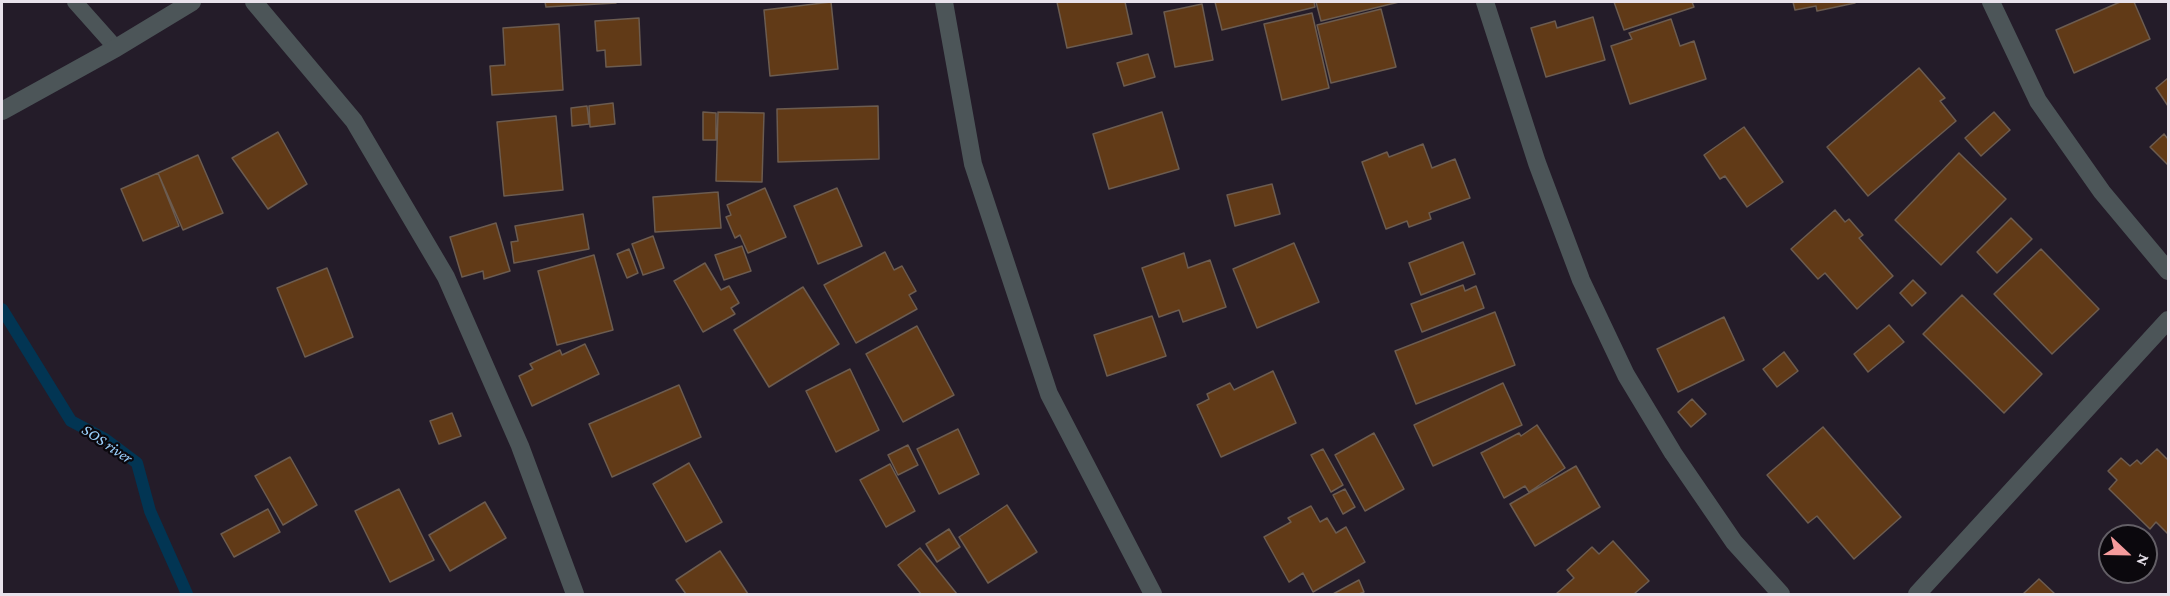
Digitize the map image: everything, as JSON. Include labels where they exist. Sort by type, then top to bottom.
[{"type":"street","points":[[2,111],[116,48],[192,2]]},
{"type":"street","points":[[254,2],[354,122],[446,277],[520,446],[575,594]]},
{"type":"street","points":[[944,2],[973,164],[1049,393],[1153,594]]},
{"type":"street","points":[[1485,2],[1537,163],[1581,280],[1626,375],[1673,453],[1734,542],[1781,594]]},
{"type":"street","points":[[1991,2],[2038,101],[2102,192],[2169,271]]},
{"type":"street","points":[[1917,594],[2169,320]]},
{"type":"lane","points":[[75,2],[116,48]]},
{"type":"building","points":[[545,2],[616,2],[616,3],[546,7]]},
{"type":"building","points":[[831,2],[838,69],[770,76],[764,10]]},
{"type":"building","points":[[1057,2],[1125,2],[1132,34],[1067,48]]},
{"type":"building","points":[[1215,2],[1314,2],[1315,7],[1222,30]]},
{"type":"building","points":[[1316,2],[1399,2],[1321,21]]},
{"type":"building","points":[[1614,2],[1692,2],[1694,7],[1624,30]]},
{"type":"building","points":[[1793,2],[1855,3],[1817,11],[1816,6],[1795,10]]},
{"type":"building","points":[[2120,2],[2134,2],[2150,39],[2074,73],[2056,30]]},
{"type":"building","points":[[1202,4],[1213,60],[1175,67],[1164,12]]},
{"type":"building","points":[[1381,9],[1396,67],[1331,83],[1317,25]]},
{"type":"building","points":[[1312,13],[1329,88],[1282,100],[1264,24]]},
{"type":"building","points":[[1593,17],[1605,60],[1546,77],[1531,28],[1555,21],[1557,28]]},
{"type":"building","points":[[639,18],[641,65],[606,67],[605,50],[597,51],[595,21]]},
{"type":"building","points":[[1671,19],[1680,46],[1694,41],[1706,79],[1630,104],[1611,46],[1632,39],[1629,33]]},
{"type":"building","points":[[559,24],[563,90],[492,95],[490,66],[505,65],[503,28]]},
{"type":"building","points":[[1148,54],[1155,77],[1124,86],[1117,63]]},
{"type":"building","points":[[1919,68],[1945,98],[1940,101],[1956,121],[1868,196],[1827,147]]},
{"type":"building","points":[[2168,78],[2168,106],[2156,88]]},
{"type":"building","points":[[613,103],[615,124],[590,127],[589,106]]},
{"type":"building","points":[[587,106],[589,124],[572,126],[571,108]]},
{"type":"building","points":[[878,106],[879,159],[778,162],[777,109]]},
{"type":"building","points":[[703,112],[716,113],[716,140],[703,140]]},
{"type":"building","points":[[718,112],[764,113],[762,182],[716,181]]},
{"type":"building","points":[[1162,112],[1179,169],[1109,189],[1093,134]]},
{"type":"building","points":[[1994,112],[2010,130],[1981,156],[1965,138]]},
{"type":"building","points":[[556,116],[563,190],[504,196],[497,122]]},
{"type":"building","points":[[1744,127],[1783,182],[1747,207],[1725,176],[1720,179],[1704,155]]},
{"type":"building","points":[[278,132],[307,184],[268,209],[232,158]]},
{"type":"building","points":[[2164,134],[2168,139],[2168,165],[2150,147]]},
{"type":"building","points":[[1423,144],[1432,168],[1455,159],[1470,198],[1429,213],[1431,219],[1409,227],[1407,221],[1386,229],[1362,162],[1387,152],[1389,157]]},
{"type":"building","points":[[1959,153],[2006,199],[1941,265],[1895,220]]},
{"type":"building","points":[[198,155],[223,213],[183,230],[158,173]]},
{"type":"building","points":[[158,173],[179,226],[143,241],[121,189]]},
{"type":"building","points":[[1272,184],[1280,214],[1235,226],[1227,195]]},
{"type":"building","points":[[765,188],[786,237],[748,253],[740,235],[735,238],[726,217],[731,215],[727,205]]},
{"type":"building","points":[[837,188],[862,246],[818,264],[794,206]]},
{"type":"building","points":[[718,192],[721,228],[655,232],[653,197]]},
{"type":"building","points":[[1835,210],[1845,222],[1849,219],[1863,235],[1859,238],[1893,276],[1857,309],[1825,273],[1818,279],[1791,249]]},
{"type":"building","points":[[583,214],[589,249],[514,263],[511,242],[518,241],[515,226]]},
{"type":"building","points":[[2011,218],[2032,239],[1997,273],[1977,252]]},
{"type":"building","points":[[496,223],[510,271],[484,279],[483,271],[462,277],[450,237]]},
{"type":"building","points":[[653,236],[664,268],[643,275],[632,244]]},
{"type":"building","points":[[1463,242],[1475,274],[1421,295],[1409,263]]},
{"type":"building","points":[[1294,243],[1319,302],[1257,328],[1233,269]]},
{"type":"building","points":[[742,246],[751,271],[724,280],[715,255]]},
{"type":"building","points":[[629,249],[638,273],[627,278],[617,254]]},
{"type":"building","points":[[2041,249],[2099,309],[2052,354],[1994,294]]},
{"type":"building","points":[[885,252],[894,270],[902,266],[916,291],[909,295],[917,309],[856,343],[824,285]]},
{"type":"building","points":[[1184,253],[1188,268],[1210,260],[1226,307],[1183,322],[1179,310],[1159,317],[1142,268]]},
{"type":"building","points":[[594,255],[613,330],[557,345],[538,271]]},
{"type":"building","points":[[705,263],[721,290],[729,286],[739,303],[731,308],[735,314],[703,332],[674,281]]},
{"type":"building","points":[[327,268],[353,337],[305,357],[277,288]]},
{"type":"building","points":[[1913,280],[1926,293],[1912,306],[1900,293]]},
{"type":"building","points":[[1463,285],[1465,291],[1476,286],[1484,308],[1422,332],[1411,304]]},
{"type":"building","points":[[803,287],[839,344],[769,387],[734,330]]},
{"type":"building","points":[[1962,295],[2042,374],[2004,413],[1923,334]]},
{"type":"building","points":[[1495,312],[1515,365],[1416,404],[1395,351]]},
{"type":"building","points":[[1152,316],[1166,356],[1107,376],[1094,335]]},
{"type":"building","points":[[1724,317],[1744,360],[1678,392],[1657,349]]},
{"type":"building","points":[[1889,325],[1904,342],[1868,372],[1854,354]]},
{"type":"building","points":[[917,326],[954,395],[903,422],[866,354]]},
{"type":"building","points":[[585,344],[599,374],[532,406],[519,376],[533,369],[530,364],[560,350],[562,355]]},
{"type":"building","points":[[1784,352],[1798,371],[1777,387],[1763,369]]},
{"type":"building","points":[[850,369],[879,430],[836,452],[806,391]]},
{"type":"building","points":[[1273,371],[1296,423],[1221,457],[1197,405],[1209,399],[1207,394],[1230,383],[1234,390]]},
{"type":"building","points":[[1503,383],[1522,425],[1433,466],[1414,425]]},
{"type":"building","points":[[679,385],[701,437],[612,477],[589,424]]},
{"type":"building","points":[[1692,399],[1706,414],[1691,427],[1678,412]]},
{"type":"building","points":[[452,413],[461,436],[439,444],[430,421]]},
{"type":"building","points":[[1537,425],[1565,468],[1529,492],[1525,486],[1504,498],[1481,453],[1519,433],[1521,436]]},
{"type":"building","points":[[1823,427],[1901,517],[1854,559],[1817,516],[1808,523],[1767,475]]},
{"type":"building","points":[[958,429],[979,474],[939,494],[917,449]]},
{"type":"building","points":[[1374,433],[1404,489],[1365,511],[1335,455]]},
{"type":"building","points":[[908,445],[918,465],[898,475],[888,455]]},
{"type":"building","points":[[1323,449],[1343,485],[1331,492],[1311,455]]},
{"type":"building","points":[[2157,449],[2168,460],[2168,534],[2156,522],[2145,524],[2109,489],[2117,480],[2108,471],[2121,458],[2130,466],[2137,460],[2141,464]]},
{"type":"building","points":[[290,457],[317,505],[283,525],[255,476]]},
{"type":"building","points":[[689,463],[722,522],[686,542],[653,484]]},
{"type":"building","points":[[890,464],[915,511],[886,527],[860,480]]},
{"type":"building","points":[[1576,466],[1600,507],[1535,546],[1510,504]]},
{"type":"building","points":[[399,489],[434,560],[390,582],[355,511]]},
{"type":"building","points":[[1345,489],[1355,507],[1343,514],[1333,495]]},
{"type":"building","points":[[485,502],[506,538],[450,571],[429,535]]},
{"type":"building","points":[[1007,505],[1037,552],[988,583],[959,537]]},
{"type":"building","points":[[1311,506],[1320,522],[1327,518],[1336,533],[1346,527],[1365,562],[1313,592],[1303,573],[1289,582],[1264,537],[1291,522],[1288,518]]},
{"type":"building","points":[[268,509],[280,532],[234,557],[221,534]]},
{"type":"building","points":[[949,529],[960,547],[937,562],[926,544]]},
{"type":"building","points":[[1613,541],[1649,581],[1634,594],[1556,594],[1574,578],[1567,570],[1592,547],[1599,554]]},
{"type":"building","points":[[920,548],[957,594],[921,594],[898,565]]},
{"type":"building","points":[[720,551],[748,594],[686,594],[676,580]]},
{"type":"building","points":[[2039,579],[2055,594],[2023,594]]},
{"type":"building","points":[[1359,580],[1364,592],[1333,594]]},
{"type":"waterway","name":"SOS river","points":[[2,309],[71,421],[105,439],[137,463],[150,511],[187,594]]}]
